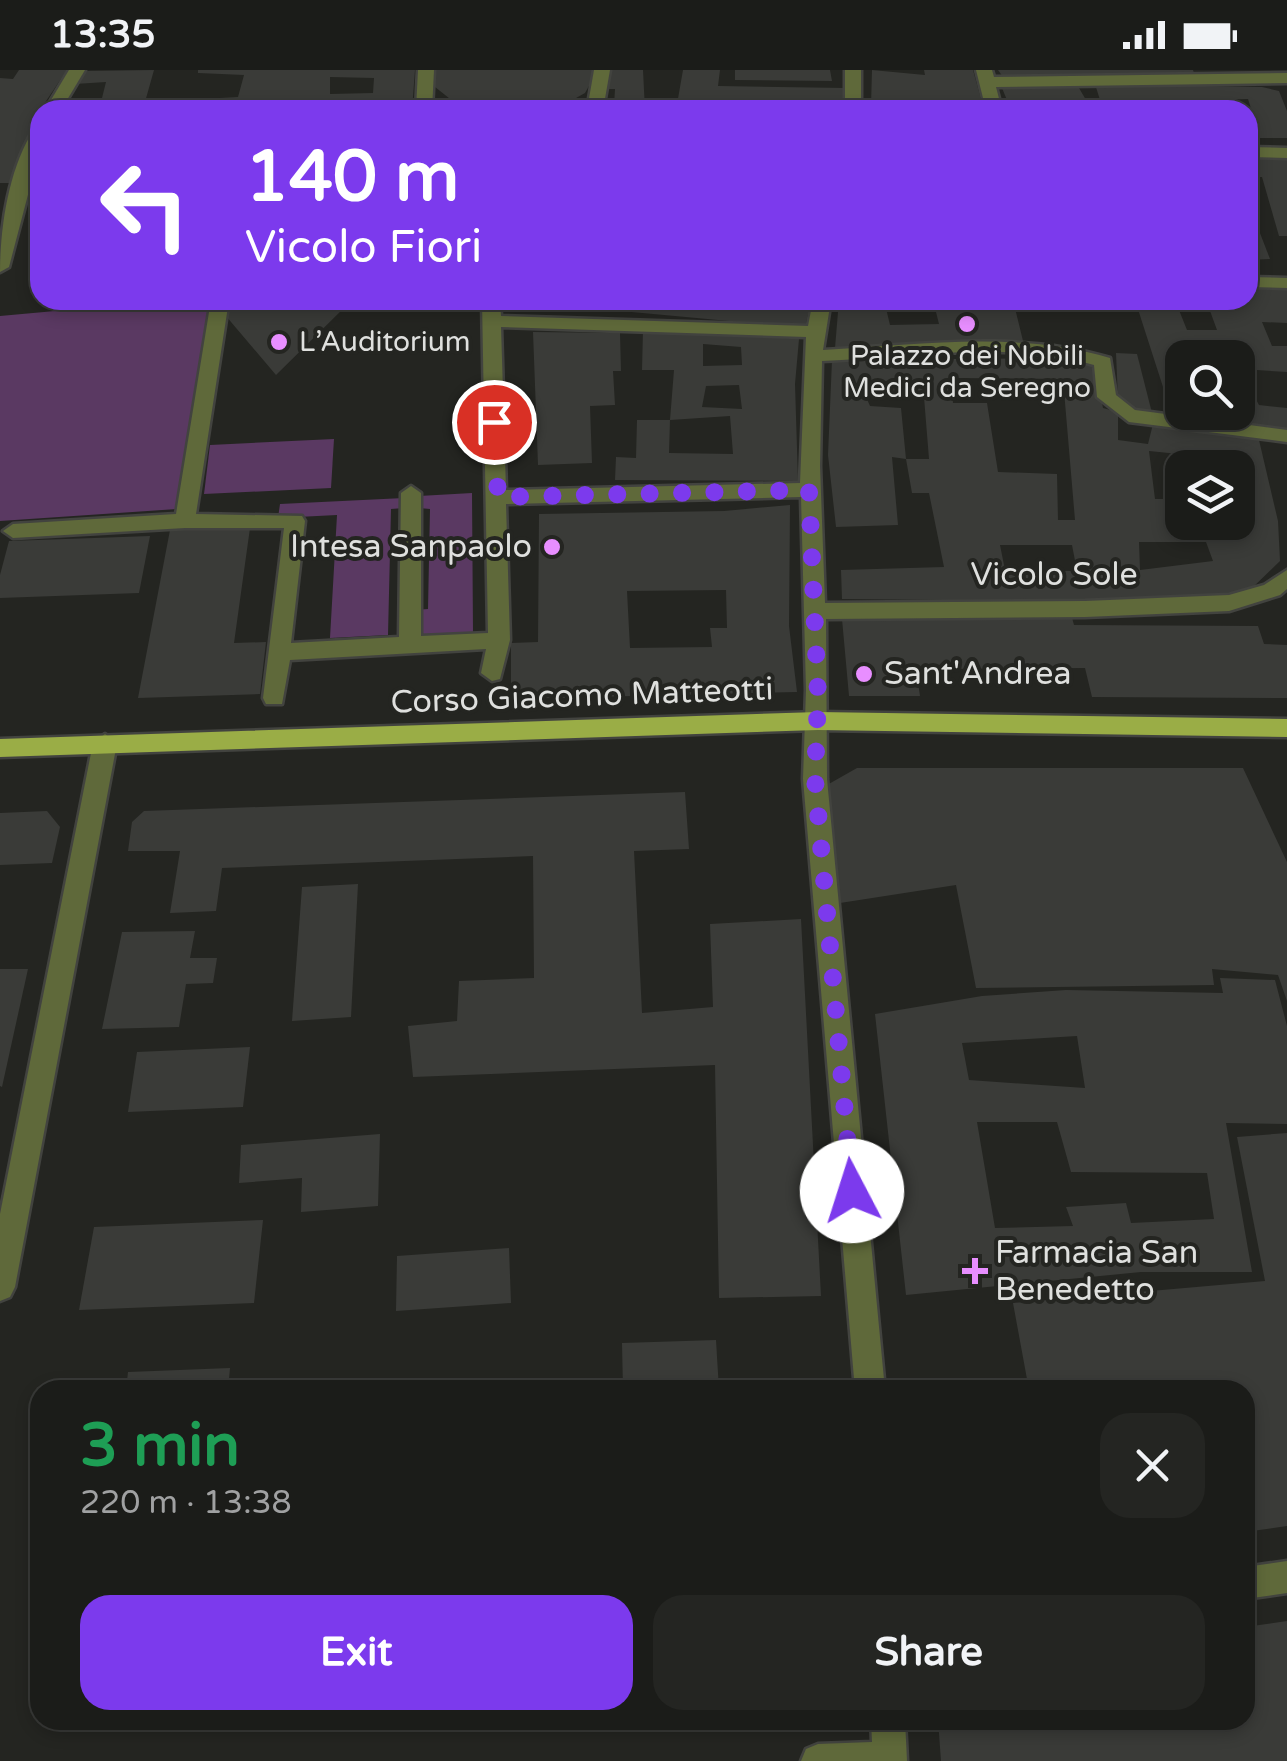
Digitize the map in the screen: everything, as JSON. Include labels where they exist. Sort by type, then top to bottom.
[{"type":"main road","name":"Corso Giacomo Matteotti","points":[[0,748],[818,721],[1287,728]]},
{"type":"street","points":[[59,100],[77,70]]},
{"type":"street","points":[[424,100],[426,70]]},
{"type":"street","points":[[597,100],[602,70]]},
{"type":"street","points":[[852,100],[853,70]]},
{"type":"street","points":[[986,76],[1287,78]]},
{"type":"street","points":[[1258,152],[1287,153]]},
{"type":"street","points":[[0,267],[30,163]]},
{"type":"street","points":[[0,188],[22,188]]},
{"type":"street","points":[[1258,282],[1287,283]]},
{"type":"street","points":[[184,521],[218,310]]},
{"type":"street","points":[[492,673],[499,640],[490,310],[814,332]]},
{"type":"street","points":[[820,310],[814,332],[809,490],[816,611],[815,779],[869,1380]]},
{"type":"street","points":[[813,356],[1026,350],[1085,354],[1103,362],[1107,397],[1130,416],[1287,436]]},
{"type":"street","points":[[498,497],[809,490]]},
{"type":"street","points":[[410,645],[411,493]]},
{"type":"street","points":[[13,531],[184,521],[294,521],[274,698]]},
{"type":"street","name":"Vicolo Sole","points":[[816,611],[1085,609],[1230,603],[1272,590],[1287,578]]},
{"type":"street","points":[[280,652],[499,640]]},
{"type":"street","points":[[0,1287],[105,743]]},
{"type":"street","points":[[1255,1582],[1287,1577]]},
{"type":"street","points":[[818,1761],[890,1760],[888,1730]]},
{"type":"shaded area","points":[[66,310],[208,310],[177,509],[0,521],[0,316]]},
{"type":"shaded area","points":[[334,439],[331,488],[204,494],[210,445]]},
{"type":"shaded area","points":[[472,493],[473,632],[413,635],[414,610],[428,609],[430,509],[419,508],[419,496]]},
{"type":"shaded area","points":[[404,498],[404,508],[391,509],[388,635],[330,638],[337,515],[278,518],[280,504]]},
{"type":"building","points":[[19,70],[67,70],[47,100],[30,100],[30,137],[13,183],[0,183],[0,78],[13,79]]},
{"type":"building","points":[[154,70],[146,100],[102,100],[106,82],[75,84],[84,71]]},
{"type":"building","points":[[198,70],[415,70],[413,100],[182,100],[238,97],[244,75]],"holes":[[[330,77],[374,78],[373,93],[330,94]]]},
{"type":"building","points":[[433,70],[598,70],[585,93],[572,100],[451,100],[435,87]]},
{"type":"building","points":[[609,70],[643,70],[644,100],[614,100],[615,89],[608,89]]},
{"type":"building","points":[[683,70],[720,70],[718,86],[846,88],[844,100],[678,100]]},
{"type":"building","points":[[735,70],[830,70],[832,81],[735,80]]},
{"type":"building","points":[[872,70],[925,75],[924,70],[973,70],[981,100],[871,100]]},
{"type":"building","points":[[998,70],[1193,70],[1194,73],[1003,77]]},
{"type":"building","points":[[1095,84],[1262,87],[1279,91],[1287,111],[1287,138],[1258,138],[1258,100],[1100,100]]},
{"type":"building","points":[[1002,88],[1079,88],[1086,100],[1007,100]]},
{"type":"building","points":[[1258,157],[1287,158],[1287,236],[1279,236],[1262,177],[1258,177]]},
{"type":"building","points":[[1258,228],[1270,259],[1258,260]]},
{"type":"building","points":[[1258,288],[1287,289],[1287,323],[1262,322],[1272,346],[1287,346],[1287,372],[1255,370],[1255,340],[1165,340],[1165,393],[1138,310],[1179,310],[1187,330],[1217,330],[1210,310],[1258,310]]},
{"type":"building","name":"L’Auditorium","points":[[221,310],[342,310],[276,375]]},
{"type":"building","points":[[610,310],[809,310],[805,328]]},
{"type":"building","name":"Palazzo dei Nobili Medici da Seregno","points":[[838,310],[886,310],[890,325],[939,324],[936,310],[1015,310],[1024,345],[835,348]]},
{"type":"building","points":[[643,330],[799,339],[795,384],[798,481],[615,480],[616,457],[636,458],[637,420],[670,420],[674,370],[642,370]],"holes":[[[703,344],[741,347],[742,365],[703,366]],[[739,385],[742,409],[702,407],[706,386]],[[730,416],[733,454],[669,453],[670,420]]]},
{"type":"building","points":[[533,332],[620,333],[621,371],[613,371],[615,405],[590,406],[592,463],[538,465]]},
{"type":"building","points":[[1116,353],[1137,354],[1152,413],[1131,409],[1118,399]]},
{"type":"building","points":[[1076,358],[1095,368],[1103,408],[1118,412],[1118,440],[1148,444],[1153,424],[1165,426],[1165,430],[1259,440],[1278,521],[1280,561],[1249,591],[1133,602],[842,599],[841,570],[944,567],[929,493],[912,493],[906,459],[892,457],[898,525],[836,527],[828,455],[832,360]],"holes":[[[951,378],[1063,379],[1075,520],[1058,520],[1057,474],[998,472],[987,403],[953,403]],[[866,397],[924,397],[929,459],[906,459],[901,408],[870,406]],[[1139,542],[1206,542],[1213,561],[1140,570]],[[1000,545],[1072,545],[1077,571],[1005,570]]]},
{"type":"building","points":[[1255,398],[1259,405],[1287,408],[1287,431],[1255,427]]},
{"type":"building","points":[[790,505],[789,626],[797,692],[511,699],[511,643],[538,642],[539,514],[724,511]],"holes":[[[726,590],[727,628],[710,628],[712,647],[630,648],[627,591]]]},
{"type":"building","points":[[250,528],[234,643],[266,642],[260,694],[138,698],[170,530]]},
{"type":"building","points":[[150,536],[139,593],[0,598],[0,575],[9,541]]},
{"type":"building","points":[[1071,614],[1074,625],[1258,626],[1264,644],[1287,645],[1287,698],[1092,697],[1085,668],[916,669],[920,696],[849,696],[842,619]]},
{"type":"building","points":[[857,768],[1243,768],[1287,862],[1287,1001],[1278,975],[1212,969],[1214,985],[976,988],[956,885],[840,903],[827,785]]},
{"type":"building","points":[[685,792],[689,849],[634,851],[642,1013],[713,1007],[710,924],[801,919],[821,1296],[719,1298],[715,1065],[413,1077],[408,1026],[457,1021],[459,981],[534,978],[533,856],[222,868],[216,911],[170,913],[180,851],[128,851],[132,822],[144,811]]},
{"type":"building","points":[[47,811],[60,827],[52,863],[0,865],[0,813]]},
{"type":"building","points":[[358,884],[351,1017],[292,1021],[302,887]]},
{"type":"building","points":[[195,931],[190,958],[217,958],[213,983],[186,984],[179,1027],[102,1029],[122,932]]},
{"type":"building","points":[[0,969],[28,969],[2,1087],[0,1086]]},
{"type":"building","points":[[1220,978],[1275,980],[1287,1026],[1287,1124],[1226,1123],[1252,1272],[1141,1272],[906,1295],[875,1014],[982,996],[1066,990],[1223,993]],"holes":[[[1077,1036],[1085,1088],[969,1080],[962,1043]],[[977,1122],[1057,1122],[1071,1172],[1207,1173],[1214,1219],[1131,1223],[1126,1203],[1066,1207],[1073,1226],[995,1228]]]},
{"type":"building","points":[[250,1047],[243,1107],[128,1112],[137,1052]]},
{"type":"building","points":[[1287,1133],[1287,1526],[1255,1531],[1255,1380],[1027,1380],[1013,1303],[1265,1281],[1237,1137]]},
{"type":"building","points":[[380,1134],[378,1206],[301,1212],[302,1178],[239,1183],[241,1145]]},
{"type":"building","points":[[263,1220],[254,1303],[79,1310],[94,1227]]},
{"type":"building","points":[[509,1248],[511,1303],[396,1311],[397,1256]]},
{"type":"building","points":[[716,1340],[718,1380],[623,1380],[622,1343]]},
{"type":"building","points":[[230,1368],[229,1380],[127,1380],[128,1372]]},
{"type":"building","points":[[1287,1621],[1287,1761],[941,1761],[939,1730],[1255,1730],[1255,1626]]},
{"type":"place","name":"Palazzo dei Nobili Medici da Seregno","points":[[967,324]]},
{"type":"place","name":"L’Auditorium","points":[[279,342]]},
{"type":"place","name":"Intesa Sanpaolo","points":[[552,547]]},
{"type":"place","name":"Sant'Andrea","points":[[864,674]]},
{"type":"place","name":"Farmacia San Benedetto","points":[[975,1271]]},
{"type":"route","points":[[494,422],[498,497],[809,490],[818,696],[815,779],[852,1191]]}]
